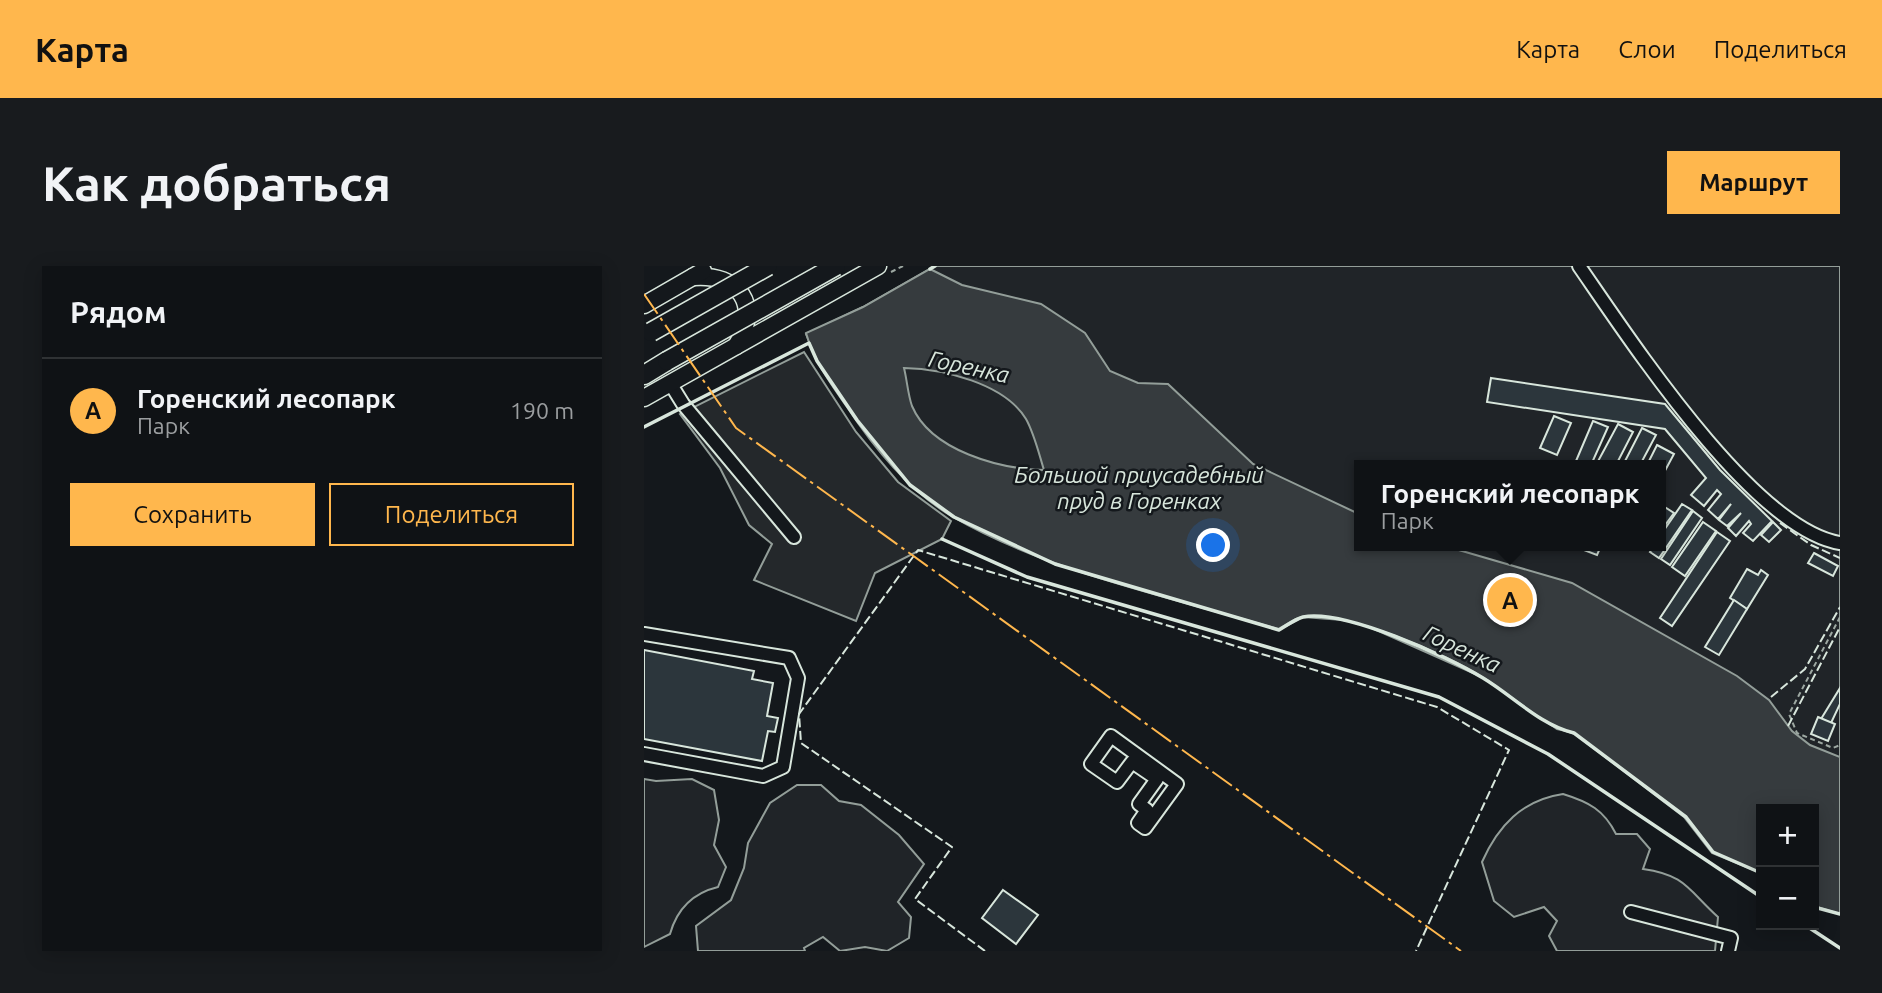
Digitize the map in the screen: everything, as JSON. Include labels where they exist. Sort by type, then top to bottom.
[{"type":"highway","points":[[647,333],[768,266]]},
{"type":"highway","points":[[644,375],[836,266]]},
{"type":"main road","points":[[644,305],[712,266]]},
{"type":"main road","points":[[821,266],[840,276],[862,275]]},
{"type":"main road","points":[[644,398],[878,266]]},
{"type":"main road","points":[[693,277],[721,278],[742,295],[747,322],[737,346]]},
{"type":"lane","points":[[1579,266],[1629,338],[1712,444],[1768,502],[1798,526],[1826,541],[1840,545]]},
{"type":"lane","points":[[670,383],[683,404],[794,537]]},
{"type":"lane","points":[[644,634],[789,658],[798,678],[783,767],[763,776],[644,754]]},
{"type":"lane","points":[[1111,736],[1177,783],[1144,828],[1138,823],[1147,810],[1139,804],[1157,779],[1132,762],[1117,782],[1091,764],[1111,736]]},
{"type":"lane","points":[[1631,912],[1731,937],[1728,951]]},
{"type":"path","points":[[1840,617],[1789,714],[1797,733],[1833,748],[1840,745]]},
{"type":"path","points":[[1818,742],[1820,738]]},
{"type":"shaded area","points":[[935,266],[1840,266],[1840,914],[1819,908],[1819,804],[1756,804],[1756,810],[1686,817],[1575,733],[1557,729],[1482,677],[1356,621],[1303,617],[1279,630],[1055,564],[954,517],[910,485],[857,420],[817,361],[806,334],[863,307]]},
{"type":"shaded area","points":[[804,352],[856,432],[898,482],[951,521],[942,539],[875,573],[856,621],[754,580],[772,544],[749,525],[720,468],[680,414]]},
{"type":"shaded area","points":[[644,779],[692,779],[714,790],[719,820],[714,845],[726,867],[718,887],[701,893],[687,903],[670,934],[644,947]]},
{"type":"shaded area","points":[[797,785],[821,785],[839,801],[861,805],[899,835],[924,864],[898,902],[911,917],[909,938],[887,951],[865,947],[840,951],[823,937],[804,948],[805,951],[698,951],[696,926],[731,900],[744,868],[748,843],[770,803]]},
{"type":"shaded area","points":[[1563,794],[1595,808],[1616,834],[1637,834],[1650,849],[1643,869],[1678,880],[1718,917],[1715,951],[1557,951],[1549,936],[1557,921],[1544,907],[1514,917],[1494,901],[1482,862],[1488,849],[1513,817],[1535,802]]},
{"type":"water","name":"Большой приусадебный пруд в Горенках","points":[[930,269],[962,285],[1041,304],[1085,333],[1110,371],[1138,383],[1168,384],[1253,464],[1354,512],[1354,551],[1462,551],[1572,583],[1737,676],[1769,700],[1792,731],[1810,745],[1840,757],[1840,914],[1819,908],[1819,804],[1756,804],[1756,871],[1712,853],[1684,817],[1575,734],[1550,724],[1467,668],[1421,646],[1369,627],[1321,617],[1302,617],[1278,629],[1112,582],[1029,553],[990,536],[937,507],[894,468],[835,390],[806,333],[863,307]],"holes":[[[904,368],[954,375],[988,387],[1016,407],[1026,419],[1044,470],[1007,466],[969,454],[934,435],[921,422],[909,397]]]},
{"type":"building","points":[[1491,378],[1665,404],[1720,470],[1772,521],[1753,541],[1743,533],[1751,524],[1749,521],[1736,536],[1728,528],[1741,513],[1727,526],[1719,520],[1731,504],[1718,519],[1708,510],[1721,494],[1717,490],[1704,506],[1691,495],[1706,478],[1665,429],[1487,402]]},
{"type":"building","points":[[1554,416],[1571,423],[1557,455],[1540,448]]},
{"type":"building","points":[[1593,421],[1608,427],[1593,460],[1576,460]]},
{"type":"building","points":[[1618,424],[1633,432],[1619,460],[1599,460]]},
{"type":"building","points":[[1642,428],[1656,435],[1643,460],[1626,460]]},
{"type":"building","points":[[1657,445],[1674,454],[1666,469],[1666,460],[1650,460]]},
{"type":"building","points":[[1682,504],[1692,510],[1666,548],[1666,527]]},
{"type":"building","points":[[1666,508],[1674,513],[1666,524]]},
{"type":"building","points":[[1693,511],[1702,518],[1670,565],[1661,559]]},
{"type":"building","points":[[1703,522],[1716,531],[1685,576],[1672,567]]},
{"type":"building","points":[[1773,522],[1781,530],[1769,542],[1761,535]]},
{"type":"building","points":[[1717,532],[1730,541],[1672,626],[1660,618]]},
{"type":"building","points":[[1651,551],[1664,551],[1659,558]]},
{"type":"building","points":[[1814,553],[1838,566],[1833,576],[1808,563]]},
{"type":"building","points":[[1747,569],[1758,575],[1761,570],[1768,575],[1747,609],[1730,598]]},
{"type":"building","points":[[1734,600],[1747,609],[1719,655],[1705,647]]},
{"type":"building","points":[[644,650],[754,671],[752,679],[773,683],[767,716],[778,718],[775,732],[768,731],[762,761],[644,739]]},
{"type":"building","points":[[1840,688],[1840,704],[1831,723],[1821,719]]},
{"type":"building","points":[[1818,717],[1835,724],[1828,741],[1811,734]]},
{"type":"building","points":[[1003,890],[1038,915],[1016,944],[982,918]]},
{"type":"fence","points":[[1780,523],[1811,545],[1840,558]]},
{"type":"fence","points":[[985,951],[915,899],[952,847],[801,743],[799,714],[918,550],[1437,707],[1509,750],[1416,951]]},
{"type":"fence","points":[[1771,697],[1805,669],[1840,607]]},
{"type":"fence","points":[[1788,726],[1840,627]]},
{"type":"wall","points":[[930,269],[935,266]]},
{"type":"wall","points":[[644,427],[809,343],[817,361],[857,420],[910,485],[954,517],[1055,564],[1279,630],[1300,618],[1321,616],[1368,627],[1421,647],[1483,678],[1550,724],[1574,733],[1686,817],[1713,852],[1756,871]]},
{"type":"wall","points":[[942,539],[1027,577],[1439,697],[1548,754],[1756,894]]},
{"type":"wall","points":[[1819,908],[1840,914]]},
{"type":"wall","points":[[1813,930],[1840,948]]},
{"type":"power","points":[[644,294],[736,428],[1461,951]]},
{"type":"place","name":"Горенский лесопарк","points":[[1510,600]]},
{"type":"water label","name":"Горенка","points":[[969,367]]},
{"type":"water label","name":"Горенка","points":[[1462,649]]}]
